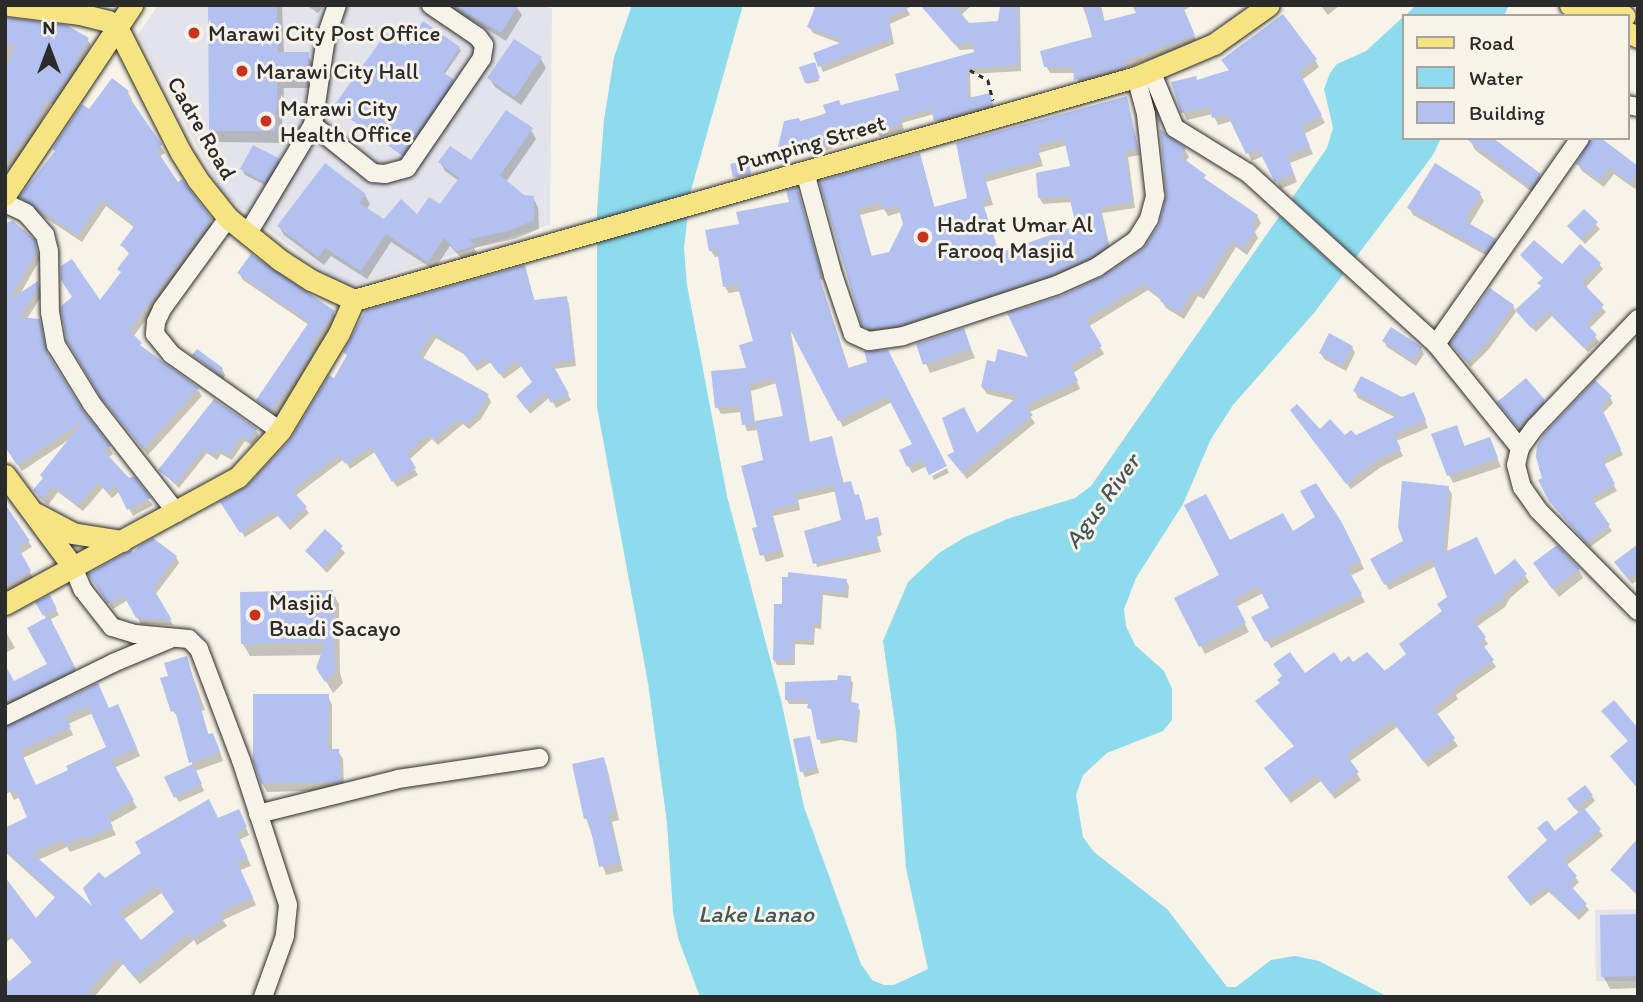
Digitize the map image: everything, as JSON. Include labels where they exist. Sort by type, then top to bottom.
[{"type":"main road","points":[[9,5],[80,14],[108,21],[117,27]]},
{"type":"main road","points":[[5,195],[132,5]]},
{"type":"main road","name":"Pumping Street","points":[[354,300],[1143,74],[1214,44],[1269,5]]},
{"type":"main road","points":[[1570,5],[1586,14]]},
{"type":"main road","points":[[1602,5],[1622,14]]},
{"type":"main road","name":"Cadre Road","points":[[117,27],[181,153],[197,179],[228,218],[311,280],[354,300]]},
{"type":"main road","points":[[5,604],[177,513],[238,477],[280,431],[339,333],[354,300]]},
{"type":"main road","points":[[5,475],[73,567]]},
{"type":"main road","points":[[30,509],[72,533],[122,541]]},
{"type":"street","points":[[248,233],[313,125],[326,37],[337,5]]},
{"type":"street","points":[[313,125],[373,173],[385,174],[407,168],[482,58],[484,45],[478,37],[431,5]]},
{"type":"street","points":[[805,172],[833,275],[853,334],[869,341],[903,336],[1057,285],[1097,267],[1136,240],[1149,219],[1155,196],[1143,74]]},
{"type":"street","points":[[1143,74],[1175,128],[1248,173],[1436,344],[1518,453]]},
{"type":"street","points":[[1436,344],[1579,140]]},
{"type":"street","points":[[5,204],[26,213],[45,235],[49,251],[50,312],[56,345],[92,404],[177,513]]},
{"type":"street","points":[[228,218],[162,309],[156,322],[155,334],[171,354],[280,431]]},
{"type":"street","points":[[1638,319],[1535,427],[1518,453],[1517,475],[1529,499],[1638,611]]},
{"type":"street","points":[[73,567],[83,590],[113,627],[121,631],[189,639],[198,649],[288,905],[285,936],[263,997]]},
{"type":"street","points":[[5,716],[113,663],[174,638]]},
{"type":"street","points":[[258,814],[398,779],[539,758]]},
{"type":"path","points":[[970,70],[988,80],[998,117]]},
{"type":"shaded area","points":[[158,5],[545,5],[552,9],[550,225],[344,288],[222,193],[138,35]]},
{"type":"shaded area","points":[[1638,909],[1638,981],[1596,981],[1595,910]]},
{"type":"water","points":[[632,5],[743,5],[690,194],[684,248],[687,285],[727,496],[781,700],[804,807],[861,964],[872,980],[884,985],[894,985],[928,969],[906,868],[896,731],[883,641],[908,582],[939,553],[965,537],[1010,518],[1075,498],[1091,486],[1327,148],[1333,128],[1324,89],[1330,73],[1337,64],[1366,51],[1402,18],[1402,140],[1440,140],[1433,155],[1314,313],[1233,405],[1211,439],[1183,504],[1136,578],[1124,609],[1126,626],[1135,645],[1164,671],[1172,689],[1172,720],[1163,731],[1107,753],[1083,775],[1076,795],[1083,837],[1094,852],[1167,909],[1227,987],[1236,987],[1271,960],[1295,956],[1319,961],[1388,997],[700,997],[678,938],[673,912],[667,823],[648,683],[597,407],[597,210],[604,120],[614,57]]},
{"type":"water","points":[[1416,5],[1509,5],[1505,14],[1407,14]]},
{"type":"pier","points":[[1289,196],[1358,260],[1346,276],[1276,213]]},
{"type":"building","name":"Marawi City Hall","points":[[208,5],[277,5],[278,52],[309,52],[308,76],[278,76],[275,131],[209,131]]},
{"type":"building","points":[[454,5],[518,5],[501,33]]},
{"type":"building","points":[[816,5],[914,5],[888,18],[892,38],[818,67],[813,53],[845,41],[807,27]]},
{"type":"building","points":[[920,5],[954,5],[969,23],[998,21],[1000,5],[1017,5],[1019,65],[968,69],[968,98],[990,93],[993,104],[934,121],[931,109],[900,118],[902,124],[875,132],[873,127],[814,148],[812,140],[778,147],[784,121],[799,118],[800,121],[826,114],[823,105],[839,100],[841,105],[899,90],[895,74],[974,52],[973,43],[955,45]]},
{"type":"building","points":[[1084,5],[1100,5],[1104,21],[1136,13],[1132,5],[1182,5],[1195,35],[1123,62],[1124,67],[1074,80],[1073,67],[1044,67],[1040,51],[1092,37]]},
{"type":"building","points":[[1283,14],[1317,59],[1299,72],[1322,115],[1302,126],[1310,146],[1287,156],[1294,174],[1275,182],[1258,149],[1246,154],[1227,114],[1212,118],[1209,107],[1181,113],[1171,82],[1196,76],[1197,80],[1229,70],[1221,60]]},
{"type":"building","points":[[5,17],[66,25],[89,38],[65,82],[52,101],[47,99],[32,128],[5,164],[5,72],[15,46],[5,44]]},
{"type":"building","points":[[423,21],[460,47],[443,72],[454,80],[402,155],[333,107],[386,33],[405,46]]},
{"type":"building","points":[[514,39],[542,57],[515,97],[487,78]]},
{"type":"building","points":[[815,62],[820,78],[805,83],[799,67]]},
{"type":"building","points":[[112,78],[129,91],[127,94],[162,145],[156,149],[178,182],[182,179],[212,219],[129,330],[142,343],[140,345],[199,388],[143,449],[101,398],[67,341],[61,311],[61,306],[72,297],[61,280],[61,266],[72,259],[100,300],[121,272],[117,269],[130,252],[120,245],[135,225],[102,200],[78,235],[19,197],[55,151],[52,149],[82,104],[89,109]]},
{"type":"building","points":[[1127,96],[1138,148],[1125,151],[1132,202],[1100,207],[1108,246],[1091,257],[1053,274],[900,325],[871,329],[862,326],[819,181],[920,153],[934,207],[967,198],[956,143]],"holes":[[[1064,139],[1070,166],[1036,173],[1038,198],[1069,196],[1076,226],[999,253],[982,201],[990,199],[984,175],[1040,160],[1037,146]],[[881,202],[883,210],[898,206],[903,224],[889,252],[871,256],[858,209]]]},
{"type":"building","points":[[506,110],[533,128],[500,175],[524,195],[534,196],[534,220],[508,231],[470,239],[475,246],[456,251],[444,238],[428,262],[386,234],[361,271],[325,248],[318,257],[277,226],[325,163],[366,194],[359,203],[384,219],[401,199],[417,214],[429,197],[440,204],[459,178],[438,162],[450,146],[471,160]]},
{"type":"building","points":[[1160,129],[1186,148],[1180,156],[1206,175],[1204,178],[1258,215],[1251,226],[1256,229],[1243,249],[1232,241],[1199,293],[1194,289],[1179,313],[1160,301],[1162,298],[1143,284],[1086,319],[1102,346],[1070,365],[1078,381],[1025,406],[1033,415],[962,473],[947,455],[954,452],[942,418],[964,407],[977,433],[1018,396],[981,387],[987,360],[995,362],[998,349],[1028,357],[1007,313],[1061,296],[1103,276],[1143,249],[1159,225],[1166,195]]},
{"type":"building","points":[[1468,140],[1496,140],[1541,174],[1530,187]]},
{"type":"building","points":[[1590,140],[1604,140],[1638,166],[1638,172],[1631,183],[1609,168],[1600,181],[1576,164]]},
{"type":"building","points":[[253,145],[280,159],[265,182],[240,169]]},
{"type":"building","points":[[749,160],[751,173],[733,177],[730,164]]},
{"type":"building","points":[[1435,163],[1481,192],[1465,221],[1496,239],[1487,252],[1407,208]]},
{"type":"building","points":[[797,187],[821,272],[818,273],[848,368],[867,362],[864,351],[888,350],[947,466],[929,475],[922,460],[907,467],[899,450],[912,444],[887,396],[838,421],[788,326],[809,442],[832,436],[843,482],[795,494],[798,503],[771,510],[781,550],[760,556],[752,528],[757,527],[741,466],[763,460],[755,421],[783,416],[774,377],[749,385],[754,424],[742,425],[739,405],[715,408],[711,371],[746,368],[739,345],[753,341],[737,284],[723,287],[717,250],[709,251],[705,230],[739,224],[736,212],[789,202],[786,190]]},
{"type":"building","points":[[1584,209],[1598,222],[1581,240],[1567,226]]},
{"type":"building","points":[[13,221],[35,240],[37,251],[8,301],[38,281],[38,289],[19,317],[40,319],[46,351],[83,411],[111,446],[104,451],[129,478],[134,476],[151,498],[127,510],[115,485],[107,492],[98,482],[79,505],[53,486],[43,499],[33,490],[43,478],[40,475],[84,420],[17,465],[5,447],[5,223]]},
{"type":"building","points":[[1534,240],[1562,264],[1580,244],[1601,263],[1582,282],[1604,305],[1586,323],[1597,335],[1584,348],[1548,312],[1531,328],[1515,310],[1541,286],[1537,283],[1543,278],[1520,255]]},
{"type":"building","points":[[251,254],[335,311],[309,349],[313,351],[298,375],[271,411],[256,400],[309,322],[237,273]]},
{"type":"building","points":[[525,265],[534,300],[567,296],[574,360],[552,363],[569,394],[551,403],[545,393],[526,409],[516,396],[532,382],[517,361],[499,374],[486,357],[473,366],[461,350],[432,333],[418,355],[489,394],[478,413],[465,424],[459,419],[434,440],[428,434],[407,453],[416,468],[392,482],[371,447],[345,464],[339,455],[292,490],[307,507],[286,525],[273,511],[240,533],[220,502],[247,486],[290,440],[329,375],[334,378],[347,355],[343,352],[366,310]]},
{"type":"building","points":[[1490,288],[1514,305],[1486,344],[1467,362],[1450,343]]},
{"type":"building","points":[[1391,327],[1422,347],[1413,361],[1382,341]]},
{"type":"building","points":[[964,328],[971,348],[923,365],[916,344]]},
{"type":"building","points":[[1329,333],[1353,346],[1342,366],[1319,353]]},
{"type":"building","points":[[197,349],[223,368],[219,374],[192,355]]},
{"type":"building","points":[[1361,376],[1402,397],[1414,392],[1426,420],[1394,434],[1401,449],[1377,460],[1346,484],[1290,410],[1297,404],[1320,429],[1330,419],[1345,435],[1351,430],[1356,435],[1398,415],[1353,391]]},
{"type":"building","points":[[1526,378],[1545,400],[1518,428],[1497,402]]},
{"type":"building","points":[[1595,380],[1612,396],[1601,407],[1621,449],[1602,459],[1615,484],[1591,498],[1610,525],[1586,543],[1549,501],[1538,480],[1542,478],[1536,457],[1537,446],[1544,434]]},
{"type":"building","points":[[214,399],[257,429],[249,441],[241,436],[228,456],[218,449],[214,456],[203,449],[176,484],[158,470]]},
{"type":"building","points":[[1457,425],[1464,446],[1490,437],[1498,458],[1447,476],[1431,434]]},
{"type":"building","points":[[851,481],[855,495],[859,494],[865,520],[878,517],[881,531],[876,532],[879,548],[813,564],[804,531],[841,520],[833,485]]},
{"type":"building","points":[[1402,481],[1449,486],[1443,553],[1477,537],[1495,575],[1515,559],[1527,574],[1501,597],[1503,599],[1473,620],[1486,637],[1480,641],[1494,660],[1453,688],[1456,691],[1433,708],[1455,738],[1423,761],[1392,721],[1346,755],[1359,772],[1330,793],[1316,775],[1286,797],[1264,768],[1294,746],[1255,701],[1280,683],[1277,680],[1282,676],[1273,664],[1290,652],[1305,673],[1334,652],[1341,662],[1349,656],[1353,662],[1367,652],[1385,671],[1406,654],[1399,644],[1442,611],[1437,604],[1447,597],[1431,559],[1384,585],[1370,559],[1403,541],[1398,527]]},
{"type":"building","points":[[1316,483],[1341,521],[1361,561],[1347,568],[1362,594],[1265,642],[1251,617],[1269,608],[1258,586],[1234,599],[1246,623],[1199,647],[1174,598],[1219,575],[1184,505],[1206,494],[1230,540],[1283,513],[1293,531],[1315,517],[1300,491]]},
{"type":"building","points":[[5,504],[30,541],[18,547],[31,571],[5,585]]},
{"type":"building","points":[[325,529],[343,546],[323,568],[305,551]]},
{"type":"building","points":[[153,538],[177,556],[153,588],[172,620],[136,618],[124,596],[108,604],[88,574],[131,550],[133,553]]},
{"type":"building","points":[[1638,544],[1638,572],[1628,579],[1614,562]]},
{"type":"building","points":[[1557,545],[1580,569],[1552,589],[1533,563]]},
{"type":"building","points":[[788,572],[847,579],[845,593],[821,591],[819,624],[813,624],[812,640],[793,640],[793,660],[773,660],[774,604],[782,604],[782,577],[788,577]]},
{"type":"building","points":[[333,590],[334,659],[337,670],[325,682],[316,668],[325,643],[241,644],[240,592]]},
{"type":"building","points":[[50,595],[57,609],[43,616],[35,602]]},
{"type":"building","points":[[49,616],[76,669],[5,703],[5,665],[14,681],[47,664],[27,628]]},
{"type":"building","points":[[187,656],[208,734],[213,733],[220,752],[189,763],[175,710],[171,712],[160,678],[168,676],[164,663]]},
{"type":"building","points":[[838,675],[851,676],[849,701],[859,704],[855,739],[838,739],[838,736],[817,740],[811,709],[807,708],[809,700],[785,700],[785,682],[837,680]]},
{"type":"building","points":[[98,683],[109,708],[118,704],[137,748],[111,759],[134,800],[107,815],[113,827],[64,845],[62,840],[32,853],[92,906],[83,888],[99,872],[105,878],[141,853],[135,842],[209,799],[218,818],[239,809],[247,827],[236,831],[248,858],[237,862],[253,897],[220,912],[224,918],[192,939],[188,933],[135,978],[118,958],[88,991],[94,997],[5,997],[5,985],[32,962],[5,930],[5,877],[36,918],[56,896],[5,850],[5,828],[27,817],[15,790],[5,794],[5,727]],"holes":[[[88,706],[106,747],[66,766],[68,770],[36,785],[20,750],[71,727],[65,716]],[[157,886],[174,912],[141,940],[119,912]]]},
{"type":"building","points":[[253,694],[329,694],[328,749],[339,749],[340,782],[261,784],[253,761]]},
{"type":"building","points":[[1614,700],[1638,728],[1638,789],[1610,756],[1628,741],[1601,711]]},
{"type":"building","points":[[810,736],[817,768],[800,772],[793,739]]},
{"type":"building","points":[[604,757],[616,812],[608,814],[620,863],[599,867],[588,818],[584,819],[572,764]]},
{"type":"building","points":[[193,764],[202,784],[174,798],[164,777]]},
{"type":"building","points":[[1585,785],[1593,795],[1575,809],[1567,799]]},
{"type":"building","points":[[1584,808],[1601,829],[1563,860],[1577,876],[1569,884],[1587,904],[1575,915],[1545,887],[1527,902],[1507,877],[1547,840],[1537,828],[1547,820],[1555,831]]},
{"type":"building","points":[[1638,838],[1638,894],[1610,870]]},
{"type":"building","points":[[1638,914],[1638,976],[1601,977],[1600,915]]},
{"type":"place","name":"Marawi City Post Office","points":[[194,33]]},
{"type":"place","name":"Marawi City Hall","points":[[242,71]]},
{"type":"place","name":"Marawi City Health Office","points":[[266,121]]},
{"type":"place","name":"Hadrat Umar Al Farooq Masjid","points":[[923,237]]},
{"type":"place","name":"Masjid Buadi Sacayo","points":[[255,615]]},
{"type":"water label","name":"Agus River","points":[[1102,501]]},
{"type":"water label","name":"Lake Lanao","points":[[756,914]]}]
